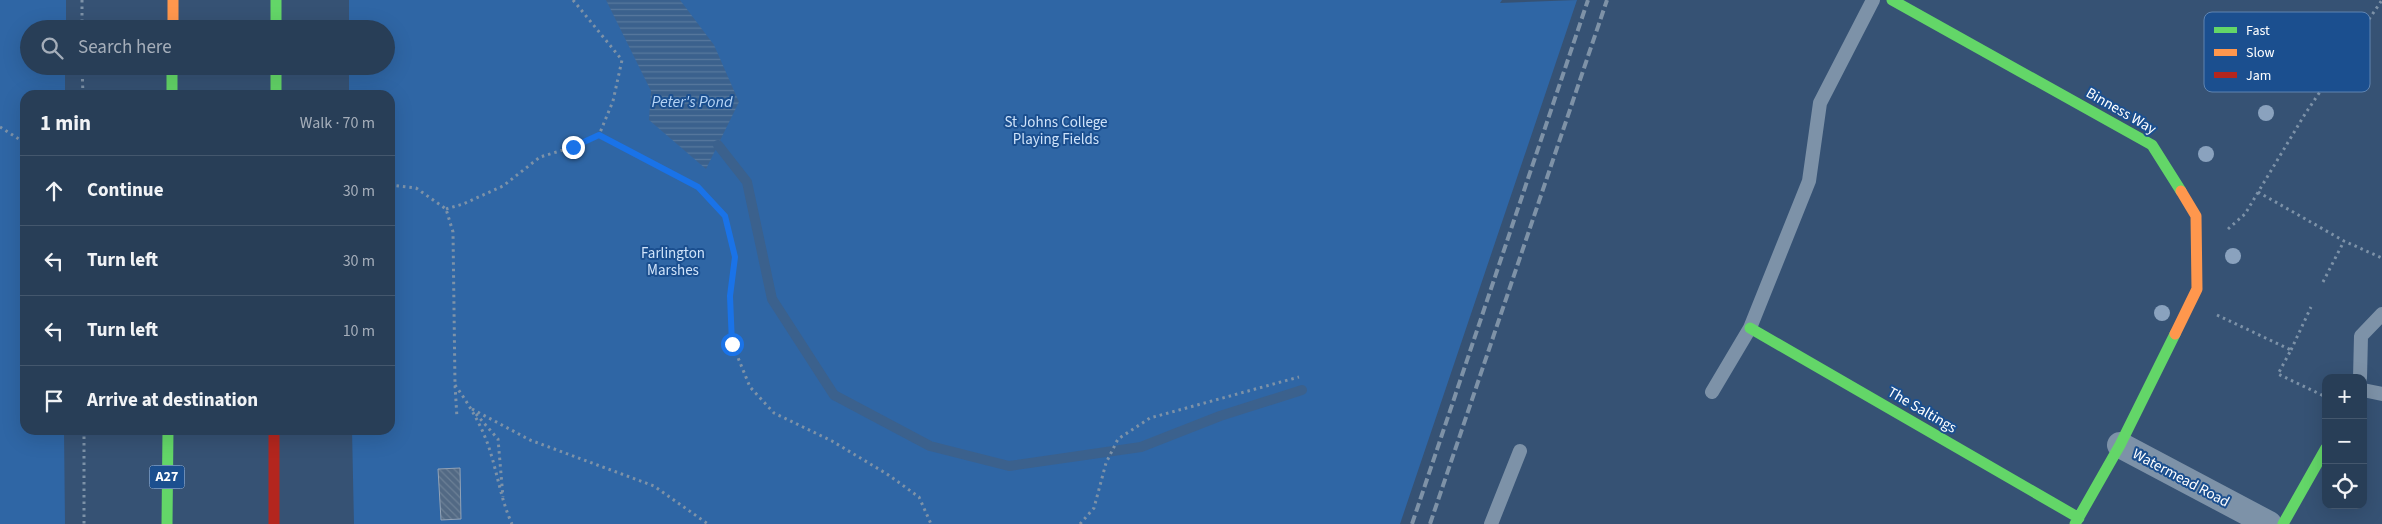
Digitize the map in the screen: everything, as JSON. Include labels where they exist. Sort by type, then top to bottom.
[{"type":"main road","points":[[173,0],[173,20]]},
{"type":"main road","points":[[276,0],[276,20]]},
{"type":"main road","name":"Binness Way","points":[[1892,0],[2152,145],[2196,216],[2196,289],[2120,445],[2077,521]]},
{"type":"main road","points":[[172,75],[172,90]]},
{"type":"main road","points":[[276,75],[276,90]]},
{"type":"main road","name":"The Saltings","points":[[1750,328],[2077,521]]},
{"type":"main road","name":"A27","points":[[166,524],[168,435]]},
{"type":"main road","points":[[274,435],[274,524]]},
{"type":"main road","points":[[2283,524],[2322,455]]},
{"type":"street","name":"Watermead Road","points":[[2120,445],[2269,524]]},
{"type":"lane","points":[[1712,392],[1750,328],[1809,181],[1820,102],[1873,0]]},
{"type":"lane","points":[[2360,374],[2362,336],[2382,314]]},
{"type":"lane","points":[[2367,391],[2382,394]]},
{"type":"lane","points":[[1491,524],[1520,451]]},
{"type":"path","points":[[82,0],[82,20]]},
{"type":"path","points":[[446,208],[463,204],[504,186],[540,157],[573,147],[599,135],[613,101],[622,60],[573,0]]},
{"type":"path","points":[[2370,18],[2382,0]]},
{"type":"path","points":[[82,75],[83,90]]},
{"type":"path","points":[[2196,255],[2245,214],[2320,92]]},
{"type":"path","points":[[0,127],[20,140]]},
{"type":"path","points":[[599,135],[698,187],[725,216],[735,257],[730,296],[732,344],[750,387],[774,413],[832,441],[887,474],[919,497],[931,524]]},
{"type":"path","points":[[395,186],[416,188],[446,208],[454,232],[457,418]]},
{"type":"path","points":[[2258,192],[2344,241],[2382,258]]},
{"type":"path","points":[[2323,282],[2344,241]]},
{"type":"path","points":[[2189,302],[2291,350]]},
{"type":"path","points":[[2312,308],[2278,374],[2322,395]]},
{"type":"path","points":[[1080,524],[1094,508],[1106,463],[1118,439],[1150,418],[1299,377]]},
{"type":"path","points":[[455,385],[472,409],[498,439],[504,507]]},
{"type":"path","points":[[472,409],[487,443],[504,507],[512,524]]},
{"type":"path","points":[[472,409],[530,440],[654,486],[708,524]]},
{"type":"path","points":[[84,435],[84,524]]},
{"type":"green space","points":[[0,0],[66,0],[66,20],[20,20],[20,75],[65,75],[65,90],[20,90],[20,435],[64,435],[65,524],[0,524]]},
{"type":"green space","name":"Farlington Marshes","points":[[349,0],[1502,0],[1500,3],[1577,0],[1400,524],[354,524],[352,435],[395,435],[395,90],[349,90],[349,75],[395,75],[395,20],[349,20]]},
{"type":"water","name":"Peter's Pond","points":[[606,0],[680,0],[714,45],[739,102],[706,169],[649,120],[651,91]]},
{"type":"building","points":[[460,468],[461,519],[441,520],[438,469]]},
{"type":"waterway","points":[[718,145],[747,182],[772,299],[834,395],[930,446],[1009,466],[1141,447],[1220,416],[1302,390]]},
{"type":"railway","points":[[1412,524],[1588,0]]},
{"type":"railway","points":[[1430,524],[1607,0]]},
{"type":"traffic: fast","points":[[276,0],[276,20]]},
{"type":"traffic: fast","points":[[1892,0],[2152,145],[2181,191]]},
{"type":"traffic: fast","points":[[172,75],[172,90]]},
{"type":"traffic: fast","points":[[276,75],[276,90]]},
{"type":"traffic: fast","points":[[1750,328],[2079,518]]},
{"type":"traffic: fast","points":[[2075,524],[2120,445],[2175,334]]},
{"type":"traffic: fast","points":[[167,524],[168,435]]},
{"type":"traffic: fast","points":[[2283,524],[2322,455]]},
{"type":"traffic: slow","points":[[173,0],[173,20]]},
{"type":"traffic: slow","points":[[2175,334],[2197,289],[2196,216],[2181,191]]},
{"type":"traffic: jam","points":[[274,435],[274,524]]},
{"type":"route","points":[[573,147],[599,135],[698,187],[725,216],[735,257],[730,296],[732,344]]},
{"type":"park label","name":"St Johns College Playing Fields","points":[[1056,130]]}]
